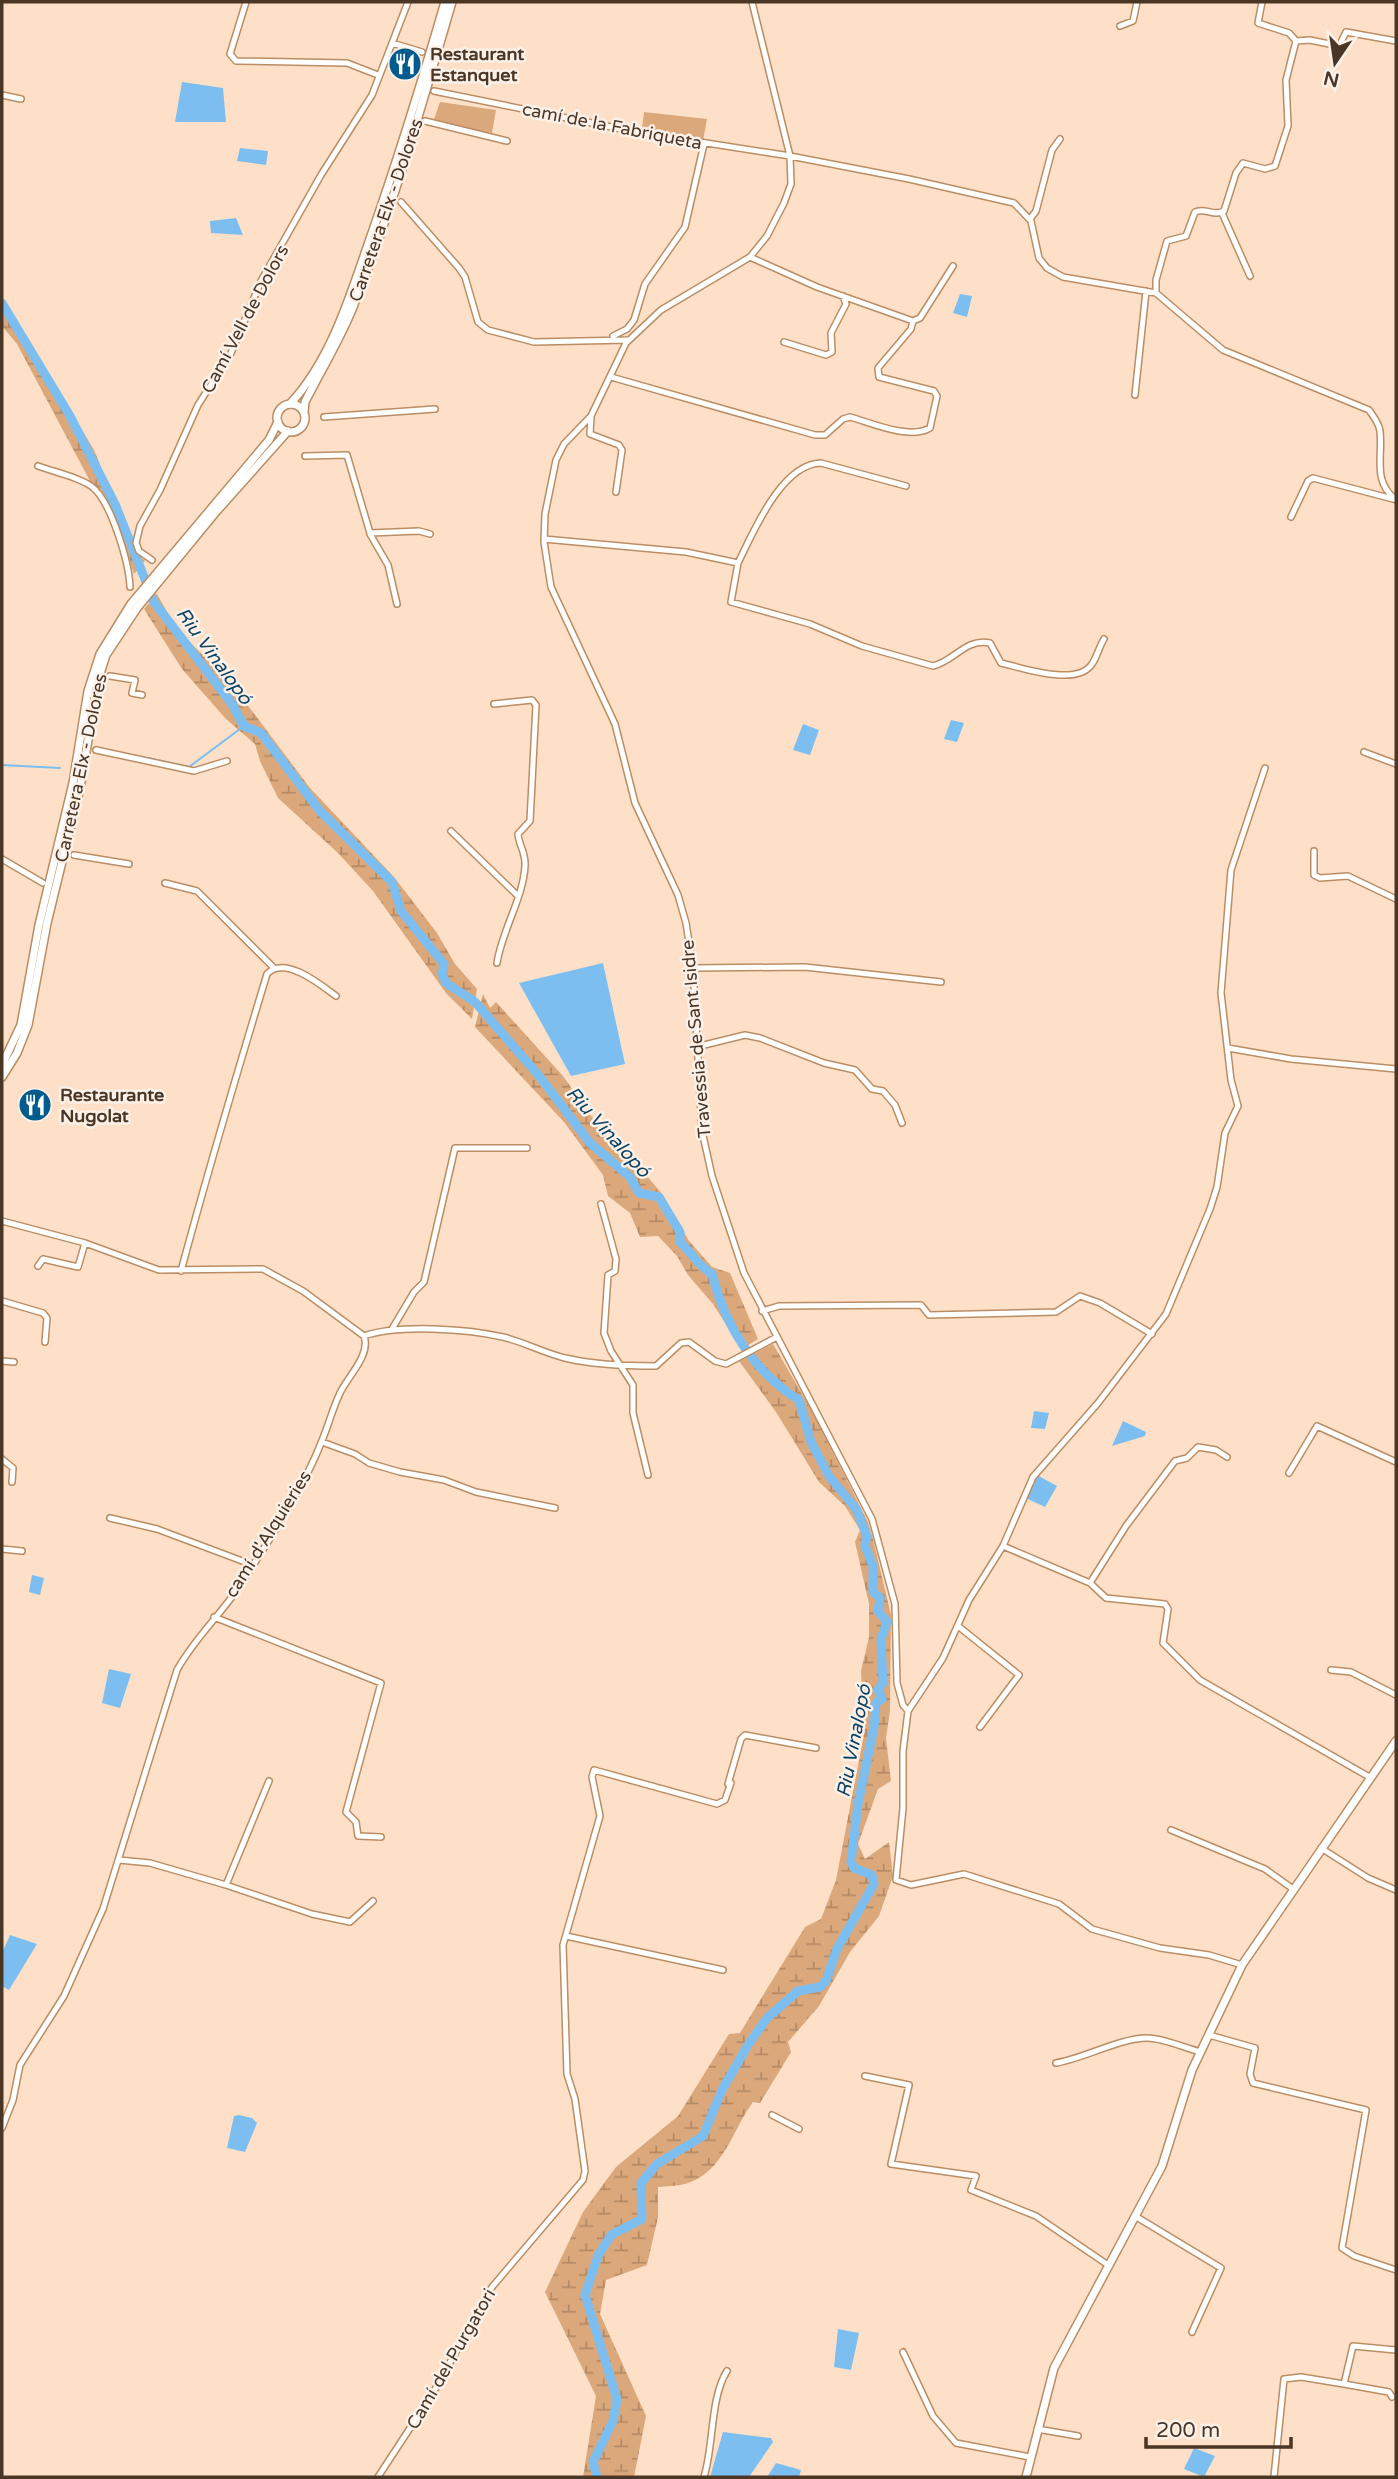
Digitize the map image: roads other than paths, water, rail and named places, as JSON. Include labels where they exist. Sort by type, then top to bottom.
[{"type":"main road","name":"Carretera Elx - Dolores","points":[[290,404],[302,391],[322,358],[353,289],[397,160],[445,2]]},
{"type":"main road","name":"Carretera Elx - Dolores","points":[[304,412],[305,402],[339,339],[363,282],[412,136],[452,2]]},
{"type":"main road","points":[[290,404],[304,412],[303,425],[288,431],[278,422],[280,409],[290,404]]},
{"type":"main road","name":"Carretera Elx - Dolores","points":[[2,1065],[13,1046],[24,1012],[37,933],[72,793],[92,677],[105,642],[268,440],[278,422]]},
{"type":"main road","name":"Carretera Elx - Dolores","points":[[161,573],[288,431]]},
{"type":"main road","name":"Carretera Elx - Dolores","points":[[2,1077],[20,1047],[32,1012],[42,944],[80,788],[98,680],[113,642],[134,606]]},
{"type":"main road","points":[[1026,2477],[1054,2368],[1169,2149],[1186,2088],[1242,1965],[1396,1741]]},
{"type":"street","points":[[246,2],[230,54],[236,61],[347,63],[379,75]]},
{"type":"street","name":"Camí Vell de Dolors","points":[[152,560],[139,551],[136,543],[140,526],[198,405],[231,353],[261,281],[326,166],[372,94],[408,2]]},
{"type":"street","name":"Travessia de Sant Isidre","points":[[752,2],[790,156],[791,184],[785,203],[767,236],[750,257],[661,310],[628,340],[591,416],[565,444],[556,460],[545,514],[544,539],[551,587],[595,676],[615,724],[635,803],[678,895],[694,968],[702,1131],[712,1176],[744,1273],[775,1338],[872,1519],[895,1604],[897,1684],[903,1705],[908,1711],[903,1751],[903,1808],[896,1880],[911,1885],[964,1874],[1059,1904],[1092,1929],[1160,1948],[1209,1955],[1242,1965]]},
{"type":"street","points":[[1120,26],[1133,22],[1137,2]]},
{"type":"street","points":[[1262,2],[1258,23],[1289,33],[1296,41]]},
{"type":"street","points":[[1296,41],[1310,40],[1339,46],[1346,33],[1396,41]]},
{"type":"street","points":[[1250,275],[1222,213],[1243,163],[1265,169],[1275,166],[1288,126],[1286,80],[1296,41]]},
{"type":"street","points":[[392,43],[422,52]]},
{"type":"street","name":"camí de la Fabriqueta","points":[[434,91],[704,144],[790,156],[951,187],[1014,203],[1022,210]]},
{"type":"street","points":[[2,95],[21,99]]},
{"type":"street","points":[[425,121],[507,141]]},
{"type":"street","points":[[1030,219],[1035,212],[1052,150],[1060,139]]},
{"type":"street","points":[[600,339],[627,330],[645,284],[685,227],[704,144]]},
{"type":"street","points":[[401,202],[459,268],[465,277],[478,321],[488,330],[534,342],[628,340]]},
{"type":"street","points":[[1022,210],[1035,212]]},
{"type":"street","points":[[1022,210],[1030,219],[1039,258],[1048,268],[1063,277],[1156,293],[1223,350],[1369,410],[1380,428],[1379,476],[1389,494],[1396,500]]},
{"type":"street","points":[[1156,293],[1156,280],[1167,241],[1186,236],[1195,212],[1222,213]]},
{"type":"street","points":[[750,257],[843,296],[913,321],[920,318],[953,266]]},
{"type":"street","points":[[1135,395],[1146,291]]},
{"type":"street","points":[[784,342],[826,355],[832,352],[831,333],[846,304],[843,296]]},
{"type":"street","points":[[611,377],[815,435],[825,435],[843,419],[850,417],[910,432],[925,431],[930,428],[936,404],[937,396],[934,391],[879,377],[877,374],[878,368],[911,329],[913,321]]},
{"type":"street","points":[[324,417],[435,409]]},
{"type":"street","points":[[591,416],[590,434],[619,445],[622,450],[616,492]]},
{"type":"street","points":[[305,456],[347,455],[369,533],[388,565],[397,604]]},
{"type":"street","points":[[906,485],[821,463],[810,463],[800,469],[761,513],[738,564],[731,602],[810,624],[862,646],[933,666],[941,664],[970,643],[983,642],[990,643],[1000,663],[1064,677],[1080,674],[1091,666],[1104,639]]},
{"type":"street","points":[[38,466],[90,485],[100,494],[130,568],[130,587]]},
{"type":"street","points":[[1291,517],[1308,481],[1313,478],[1396,500]]},
{"type":"street","points":[[369,533],[419,531],[430,534]]},
{"type":"street","points":[[544,539],[686,552],[738,564]]},
{"type":"street","points":[[110,676],[135,680],[132,692],[142,695]]},
{"type":"street","points":[[494,704],[523,698],[532,700],[536,705],[530,821],[519,834],[519,845],[526,854],[518,896],[497,963]]},
{"type":"street","points":[[96,750],[194,771],[227,761]]},
{"type":"street","points":[[1364,752],[1396,764]]},
{"type":"street","points":[[908,1711],[943,1658],[969,1600],[1003,1546],[1033,1477],[1152,1334],[1173,1301],[1180,1275],[1217,1187],[1222,1143],[1238,1106],[1231,1080],[1221,993],[1231,870],[1265,768]]},
{"type":"street","points":[[452,831],[518,896]]},
{"type":"street","points":[[1314,851],[1314,875],[1320,878],[1348,876],[1396,899]]},
{"type":"street","points":[[74,855],[129,864]]},
{"type":"street","points":[[2,859],[43,883]]},
{"type":"street","points":[[165,883],[197,891],[273,967]]},
{"type":"street","points":[[181,1271],[221,1121],[241,1066],[267,974],[273,967],[280,966],[314,979],[336,996]]},
{"type":"street","points":[[694,968],[805,967],[941,982]]},
{"type":"street","points":[[696,1047],[752,1036],[824,1063],[855,1070],[872,1089],[883,1091],[895,1105],[902,1123]]},
{"type":"street","points":[[1228,1048],[1291,1059],[1396,1069]]},
{"type":"street","points":[[392,1329],[414,1292],[424,1282],[455,1148],[527,1149]]},
{"type":"street","points":[[601,1204],[616,1259],[615,1271],[608,1275],[604,1333],[633,1385],[633,1413],[648,1475]]},
{"type":"street","points":[[2,1221],[85,1243],[159,1270],[251,1267],[275,1273],[364,1336],[392,1329],[504,1338],[566,1359],[656,1366],[681,1343],[688,1342],[721,1363],[775,1338]]},
{"type":"street","points":[[38,1266],[43,1259],[78,1267],[85,1243]]},
{"type":"street","points":[[762,1311],[779,1306],[921,1304],[929,1315],[1056,1312],[1080,1296],[1100,1303],[1152,1334]]},
{"type":"street","points":[[2,1301],[43,1313],[47,1318],[45,1342]]},
{"type":"street","name":"camí d'Alquieries","points":[[2,2129],[13,2100],[20,2065],[64,1996],[82,1958],[119,1860],[177,1670],[193,1642],[253,1565],[322,1442],[347,1378],[364,1354],[367,1343],[364,1336]]},
{"type":"street","points":[[2,1361],[15,1363]]},
{"type":"street","points":[[1289,1473],[1317,1426],[1396,1462]]},
{"type":"street","points":[[322,1442],[355,1454],[369,1463],[400,1472],[444,1480],[476,1492],[555,1508]]},
{"type":"street","points":[[1090,1583],[1126,1526],[1175,1461],[1187,1458],[1198,1447],[1216,1450],[1227,1457]]},
{"type":"street","points":[[2,1459],[13,1468],[12,1482]]},
{"type":"street","points":[[110,1518],[157,1529],[253,1565]]},
{"type":"street","points":[[1003,1546],[1090,1583],[1106,1598],[1165,1604],[1168,1609],[1163,1643],[1200,1680],[1371,1778]]},
{"type":"street","points":[[2,1549],[22,1551]]},
{"type":"street","points":[[214,1617],[381,1683],[346,1812],[356,1822],[358,1836],[382,1838]]},
{"type":"street","points":[[958,1626],[1019,1675],[980,1727]]},
{"type":"street","points":[[1331,1670],[1351,1672],[1396,1695]]},
{"type":"street","name":"Camí del Purgatori","points":[[378,2477],[433,2393],[492,2287],[583,2180],[586,2171],[575,2099],[567,2072],[563,1955],[600,1816],[594,1770],[717,1804],[725,1800],[741,1739],[745,1735],[816,1748]]},
{"type":"street","points":[[226,1885],[269,1781]]},
{"type":"street","points":[[1171,1830],[1265,1869],[1293,1889]]},
{"type":"street","points":[[1321,1848],[1368,1878],[1396,1890]]},
{"type":"street","points":[[119,1860],[141,1861],[350,1923],[373,1900]]},
{"type":"street","points":[[566,1936],[723,1970]]},
{"type":"street","points":[[1209,2035],[1255,2048],[1250,2074],[1253,2083],[1366,2110],[1342,2248],[1354,2256],[1396,2270]]},
{"type":"street","points":[[1056,2063],[1083,2058],[1126,2041],[1148,2038],[1201,2052]]},
{"type":"street","points":[[865,2076],[909,2085],[891,2164],[976,2176],[971,2189],[1036,2216],[1108,2265]]},
{"type":"street","points":[[772,2115],[799,2129]]},
{"type":"street","points":[[1135,2216],[1221,2268],[1192,2332]]},
{"type":"street","points":[[1344,2385],[1353,2346],[1396,2350]]},
{"type":"street","points":[[903,2352],[933,2416],[956,2443],[1030,2457]]},
{"type":"street","points":[[704,2477],[712,2444],[716,2404],[727,2371]]},
{"type":"street","points":[[1274,2477],[1284,2379],[1294,2376],[1389,2392],[1392,2397]]},
{"type":"street","points":[[1037,2429],[1077,2436]]},
{"type":"water","points":[[182,82],[223,88],[226,122],[175,122]]},
{"type":"water","points":[[240,148],[268,151],[266,165],[237,161]]},
{"type":"water","points":[[236,218],[243,235],[211,233],[210,221]]},
{"type":"water","points":[[960,294],[972,296],[967,317],[953,313]]},
{"type":"water","points":[[951,720],[964,723],[957,742],[944,739]]},
{"type":"water","points":[[803,724],[819,730],[810,755],[793,750]]},
{"type":"water","points":[[603,963],[625,1064],[571,1076],[519,983]]},
{"type":"water","points":[[1034,1411],[1049,1413],[1045,1429],[1031,1428]]},
{"type":"water","points":[[1123,1421],[1146,1432],[1145,1436],[1112,1446]]},
{"type":"water","points":[[1037,1475],[1057,1486],[1045,1507],[1026,1498]]},
{"type":"water","points":[[32,1575],[44,1578],[40,1595],[29,1592]]},
{"type":"water","points":[[109,1669],[131,1674],[120,1708],[102,1703]]},
{"type":"water","points":[[10,1935],[37,1944],[9,1990],[2,1986],[2,1953]]},
{"type":"water","points":[[234,2116],[252,2118],[257,2123],[245,2152],[227,2148]]},
{"type":"water","points":[[838,2329],[859,2333],[851,2370],[834,2367]]},
{"type":"water","points":[[723,2432],[771,2438],[773,2442],[749,2477],[710,2477]]},
{"type":"water","points":[[1194,2448],[1215,2456],[1204,2477],[1184,2469]]},
{"type":"water","points":[[776,2463],[801,2470],[799,2477],[767,2477]]},
{"type":"waterway","name":"Riu Vinalopó","points":[[2,303],[70,416],[115,504],[154,602],[232,704],[244,726],[261,733],[320,811],[392,882],[401,911],[444,964],[442,974],[446,983],[475,1002],[540,1077],[590,1143],[630,1177],[639,1193],[659,1197],[680,1232],[680,1242],[712,1274],[733,1329],[755,1362],[783,1389],[799,1400],[811,1442],[829,1476],[856,1509],[867,1536],[865,1546],[873,1566],[873,1592],[880,1598],[878,1611],[887,1622],[881,1639],[883,1683],[878,1690],[882,1699],[876,1703],[851,1862],[854,1868],[872,1875],[874,1884],[837,1949],[826,1981],[820,1987],[798,1991],[767,2018],[722,2090],[703,2136],[657,2164],[641,2183],[642,2219],[611,2235],[598,2256],[585,2295],[617,2399],[613,2421],[593,2462],[597,2477]]},
{"type":"waterway","points":[[148,758],[189,767],[244,726]]},
{"type":"waterway","points":[[2,765],[60,768]]},
{"type":"place","name":"Restaurant Estanquet","points":[[405,64]]},
{"type":"place","name":"Restaurante Nugolat","points":[[35,1105]]}]
